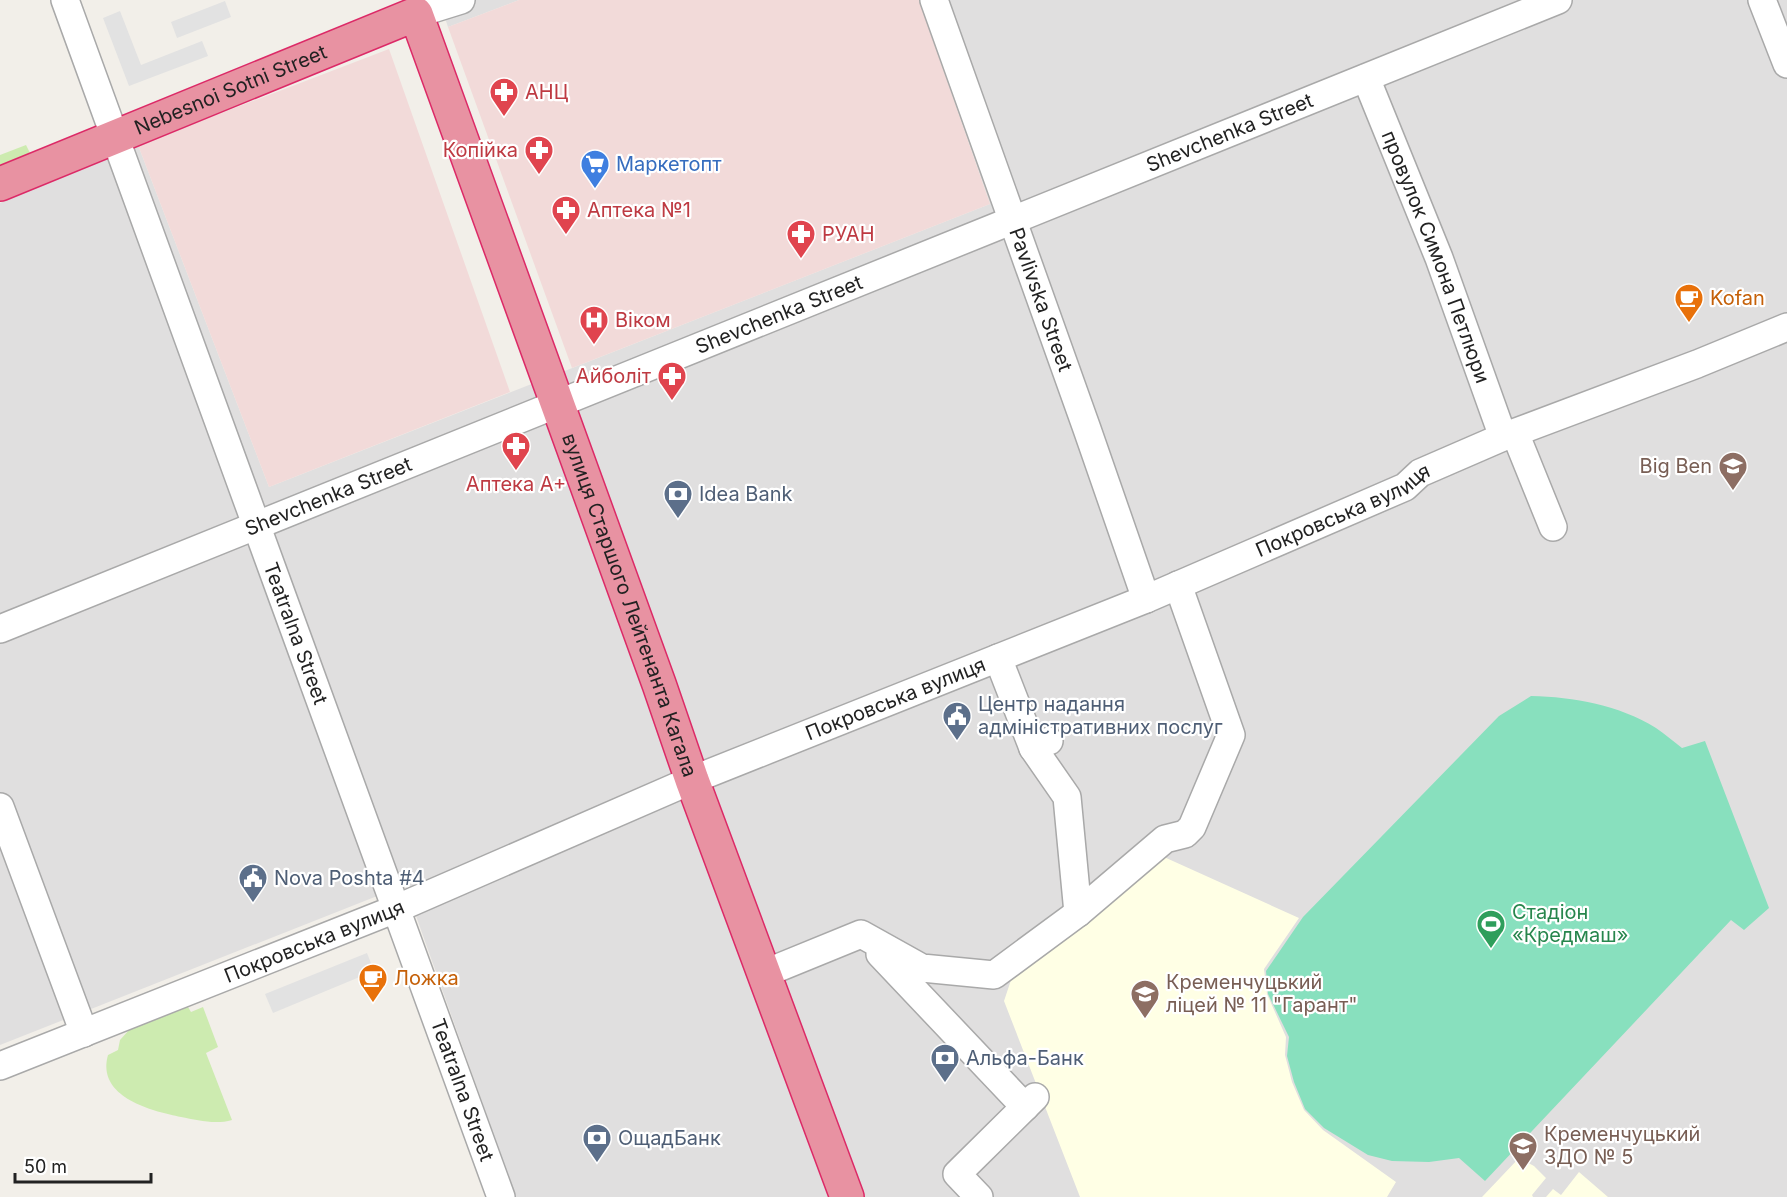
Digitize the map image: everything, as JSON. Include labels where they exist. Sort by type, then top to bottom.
[{"type":"highway","name":"Nebesnoi Sotni Street","points":[[0,184],[416,14]]},
{"type":"highway","name":"вулиця Старшого Лейтенанта Кагала","points":[[416,14],[559,405],[692,780],[846,1197]]},
{"type":"street","name":"Teatralna Street","points":[[65,0],[398,908],[501,1197]]},
{"type":"street","name":"Nebesnoi Sotni Street","points":[[416,14],[461,0]]},
{"type":"street","name":"Pavlivska Street","points":[[934,0],[1146,599]]},
{"type":"street","name":"Shevchenka Street","points":[[0,629],[1558,0]]},
{"type":"street","points":[[1762,0],[1787,64]]},
{"type":"street","name":"провулок Симона Петлюри","points":[[1366,78],[1509,435],[1553,527]]},
{"type":"street","name":"Покровська вулиця","points":[[0,1066],[398,908],[692,780],[1146,599],[1405,487],[1420,473],[1509,435],[1697,364],[1787,327]]},
{"type":"street","points":[[861,934],[922,968],[994,975],[1078,913],[1165,839],[1185,834],[1192,827],[1231,735],[1178,585]]},
{"type":"street","points":[[998,657],[1066,797],[1078,913]]},
{"type":"street","points":[[0,807],[84,1033]]},
{"type":"street","points":[[763,974],[861,934]]},
{"type":"street","points":[[861,934],[1030,1102],[957,1174],[979,1197]]},
{"type":"shaded area","points":[[439,0],[519,0],[448,27]]},
{"type":"shaded area","points":[[519,0],[919,0],[990,204],[572,368],[448,27]]},
{"type":"shaded area","points":[[919,0],[1787,0],[1787,1197],[516,1197],[405,885],[0,1045],[0,203],[138,145],[269,487],[990,204]]},
{"type":"shaded area","points":[[225,1],[231,17],[177,38],[171,22]]},
{"type":"shaded area","points":[[120,11],[141,65],[202,41],[208,56],[129,86],[103,18]]},
{"type":"shaded area","points":[[389,49],[510,392],[269,487],[138,145]]},
{"type":"shaded area","name":"Кременчуцький ліцей № 11 \"Гарант\"","points":[[1164,857],[1299,918],[1264,969],[1267,994],[1286,1037],[1285,1055],[1292,1082],[1304,1110],[1323,1130],[1396,1182],[1387,1197],[1080,1197],[1004,1001],[1011,980]]},
{"type":"shaded area","points":[[367,953],[374,971],[273,1013],[265,994]]},
{"type":"shaded area","name":"Кременчуцький ЗДО № 5","points":[[1519,1158],[1534,1166],[1546,1178],[1532,1195],[1533,1197],[1482,1197]]},
{"type":"shaded area","name":"Кременчуцький ЗДО № 5","points":[[1579,1172],[1608,1197],[1546,1197],[1553,1189],[1561,1195]]},
{"type":"green space","points":[[26,145],[30,153],[0,165],[0,155]]},
{"type":"green space","name":"Стадіон «Кредмаш»","points":[[1531,696],[1580,700],[1627,713],[1656,728],[1682,748],[1705,741],[1769,908],[1744,930],[1731,920],[1485,1181],[1459,1158],[1429,1162],[1392,1161],[1368,1155],[1324,1128],[1305,1109],[1294,1082],[1287,1056],[1289,1037],[1268,994],[1266,971],[1303,917],[1499,716]]},
{"type":"green space","points":[[188,1007],[191,1012],[203,1007],[218,1047],[206,1053],[232,1120],[206,1122],[155,1111],[129,1099],[110,1082],[106,1069],[108,1055],[118,1050],[120,1040],[130,1029]]},
{"type":"place","name":"АНЦ","points":[[504,118]]},
{"type":"place","name":"Копійка","points":[[539,176]]},
{"type":"place","name":"Маркетопт","points":[[595,190]]},
{"type":"place","name":"Аптека №1","points":[[566,236]]},
{"type":"place","name":"РУАН","points":[[801,260]]},
{"type":"place","name":"Kofan","points":[[1689,324]]},
{"type":"place","name":"Віком","points":[[594,346]]},
{"type":"place","name":"Айболіт","points":[[672,402]]},
{"type":"place","name":"Аптека А+","points":[[516,472]]},
{"type":"place","name":"Big Ben","points":[[1733,492]]},
{"type":"place","name":"Idea Bank","points":[[678,520]]},
{"type":"place","name":"Центр надання адміністративних послуг","points":[[957,742]]},
{"type":"place","name":"Nova Poshta #4","points":[[253,904]]},
{"type":"place","name":"Стадіон «Кредмаш»","points":[[1491,950]]},
{"type":"place","name":"Ложка","points":[[373,1004]]},
{"type":"place","name":"Кременчуцький ліцей № 11 \"Гарант\"","points":[[1145,1020]]},
{"type":"place","name":"Альфа-Банк","points":[[945,1084]]},
{"type":"place","name":"ОщадБанк","points":[[597,1164]]},
{"type":"place","name":"Кременчуцький ЗДО № 5","points":[[1523,1172]]}]
